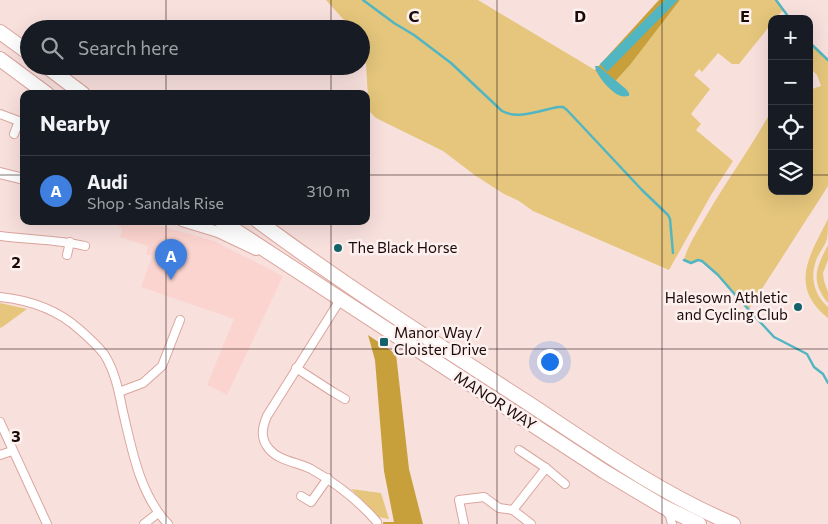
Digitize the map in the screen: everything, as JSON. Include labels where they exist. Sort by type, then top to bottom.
[{"type":"highway","points":[[0,32],[20,46]]},
{"type":"highway","points":[[0,59],[20,74]]},
{"type":"highway","points":[[21,75],[42,90]]},
{"type":"highway","points":[[58,75],[79,90]]},
{"type":"highway","name":"MANOR WAY","points":[[227,225],[605,472],[662,506],[699,524]]},
{"type":"highway","name":"MANOR WAY","points":[[264,225],[340,280],[610,457],[664,491],[733,524]]},
{"type":"main road","points":[[0,173],[20,178]]},
{"type":"main road","points":[[194,225],[230,237],[284,264]]},
{"type":"street","points":[[0,114],[20,122]]},
{"type":"street","points":[[14,134],[20,124]]},
{"type":"street","points":[[0,238],[46,239],[85,246]]},
{"type":"street","points":[[67,255],[70,242]]},
{"type":"street","points":[[0,297],[19,299],[48,309],[73,324],[104,354],[112,368],[133,455],[142,480],[158,512],[168,524]]},
{"type":"street","points":[[340,300],[266,416],[262,432],[269,448],[277,456],[308,467],[328,478],[360,503],[377,522]]},
{"type":"street","points":[[119,392],[142,383],[162,366],[180,320]]},
{"type":"street","points":[[296,368],[345,399]]},
{"type":"street","points":[[328,400],[333,392]]},
{"type":"street","points":[[0,422],[47,524]]},
{"type":"street","points":[[519,450],[546,468],[565,484]]},
{"type":"street","points":[[0,455],[12,451]]},
{"type":"street","points":[[513,510],[546,468]]},
{"type":"street","points":[[313,512],[311,502],[328,478]]},
{"type":"street","points":[[301,496],[311,502]]},
{"type":"street","points":[[464,524],[459,500],[484,497],[499,508],[513,510],[531,524]]},
{"type":"street","points":[[662,506],[670,516],[672,524]]},
{"type":"street","points":[[144,524],[158,512]]},
{"type":"shaded area","points":[[326,0],[478,0],[595,70],[609,88],[630,65],[680,0],[776,0],[783,10],[779,15],[768,15],[768,28],[739,64],[732,64],[718,53],[702,72],[699,69],[694,75],[710,89],[691,114],[701,124],[696,130],[733,161],[711,195],[669,270],[533,211],[476,176],[443,151],[376,118],[370,112],[370,90],[368,90],[367,75],[370,75],[370,20],[344,20]]},
{"type":"shaded area","points":[[659,0],[680,0],[630,65],[609,88],[595,70]]},
{"type":"shaded area","points":[[813,46],[828,60],[828,186],[749,309],[708,265],[701,260],[691,263],[684,260],[696,233],[768,116],[768,195],[813,195],[813,89],[821,86],[817,75],[813,71]]},
{"type":"shaded area","points":[[828,219],[827,239],[816,261],[813,276],[817,293],[828,307],[828,318],[816,306],[809,294],[806,270],[815,245]]},
{"type":"shaded area","points":[[118,225],[157,225],[214,241],[283,276],[227,395],[207,385],[234,319],[141,287],[152,256],[146,254],[148,246],[120,237],[122,229]]},
{"type":"shaded area","points":[[828,245],[828,260],[823,273],[828,292],[828,303],[819,288],[817,274],[820,261]]},
{"type":"shaded area","points":[[0,303],[27,309],[1,328]]},
{"type":"shaded area","points":[[368,335],[396,354],[409,469],[423,524],[383,524],[383,522],[394,522],[384,471],[375,360]]},
{"type":"shaded area","points":[[351,489],[381,493],[389,519],[378,517]]},
{"type":"water","points":[[665,0],[678,0],[607,72],[600,64]]},
{"type":"water","points":[[595,66],[598,66],[626,89],[629,96],[621,96],[609,88],[601,79]]},
{"type":"waterway","points":[[363,0],[451,63],[502,111],[515,115],[530,114],[558,107],[563,107],[567,110],[668,215],[673,253]]},
{"type":"waterway","points":[[776,0],[787,15]]},
{"type":"waterway","points":[[813,46],[828,60]]},
{"type":"waterway","points":[[684,260],[691,263],[698,260],[702,261],[718,275],[774,337],[807,354],[814,367],[823,374],[828,383]]},
{"type":"place","name":"The Black Horse","points":[[338,248]]},
{"type":"place","name":"Audi","points":[[171,280]]},
{"type":"place","name":"Halesown Athletic and Cycling Club","points":[[798,307]]},
{"type":"place","name":"Manor Way / Cloister Drive","points":[[384,342]]}]
